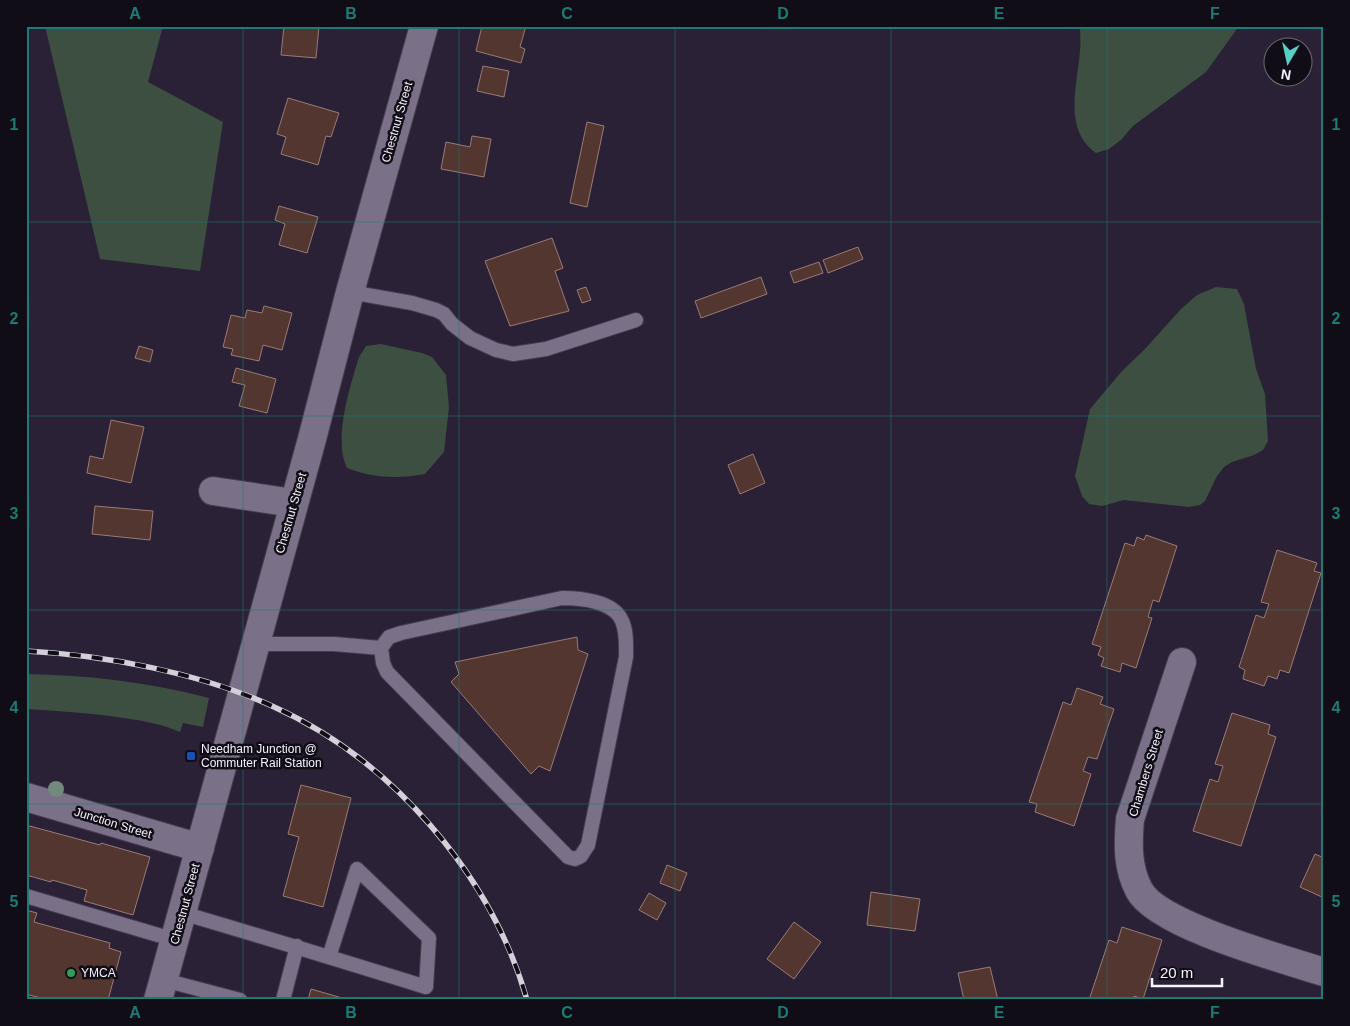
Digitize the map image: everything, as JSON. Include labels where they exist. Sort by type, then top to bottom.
[{"type":"main road","name":"Chestnut Street","points":[[161,990],[424,26]]},
{"type":"main road","points":[[213,491],[293,503]]},
{"type":"main road","name":"Chambers Street","points":[[1182,662],[1130,819],[1129,862],[1140,891],[1153,906],[1176,920],[1208,933],[1324,972]]},
{"type":"main road","name":"Junction Street","points":[[26,797],[200,848]]},
{"type":"lane","points":[[350,292],[412,303],[436,310],[444,314],[452,324],[470,338],[496,350],[513,354],[546,349],[636,320]]},
{"type":"lane","points":[[562,598],[589,600],[612,610],[622,620],[626,636],[626,657],[588,845],[581,856],[575,859],[568,857],[387,672],[383,663],[381,648],[389,637],[401,633],[562,598]]},
{"type":"lane","points":[[255,644],[334,644],[381,648]]},
{"type":"lane","points":[[182,913],[297,946],[426,987],[429,938],[358,869],[329,956]]},
{"type":"lane","points":[[26,896],[175,940]]},
{"type":"lane","points":[[283,1000],[297,946]]},
{"type":"lane","points":[[161,990],[240,1000]]},
{"type":"green space","points":[[45,26],[163,26],[148,82],[223,122],[200,271],[100,259]]},
{"type":"green space","points":[[1080,26],[1239,26],[1206,72],[1133,126],[1121,140],[1109,149],[1096,153],[1085,143],[1075,119],[1074,105],[1080,47]]},
{"type":"green space","points":[[1216,287],[1237,289],[1244,304],[1256,369],[1265,394],[1268,441],[1263,450],[1224,467],[1217,476],[1205,501],[1200,505],[1189,507],[1124,500],[1102,506],[1089,504],[1082,496],[1075,476],[1090,409],[1122,371],[1181,309],[1197,295]]},
{"type":"green space","points":[[381,344],[432,357],[446,375],[449,407],[444,452],[425,474],[385,477],[347,468],[343,456],[342,428],[351,383],[359,357],[366,346]]},
{"type":"green space","points":[[26,674],[118,680],[209,698],[203,727],[183,723],[180,732],[160,725],[124,718],[87,713],[26,709]]},
{"type":"building","points":[[284,26],[319,26],[316,58],[281,55]]},
{"type":"building","points":[[482,26],[526,26],[520,47],[525,49],[521,63],[476,51]]},
{"type":"building","points":[[483,66],[509,71],[504,97],[477,91]]},
{"type":"building","points":[[288,98],[339,113],[331,137],[326,136],[318,165],[281,154],[286,137],[277,134]]},
{"type":"building","points":[[587,122],[604,126],[587,207],[570,203]]},
{"type":"building","points":[[472,136],[491,139],[484,177],[441,169],[446,142],[470,147]]},
{"type":"building","points":[[279,206],[318,217],[307,253],[279,245],[285,224],[275,220]]},
{"type":"building","points":[[552,238],[563,268],[555,271],[569,311],[510,326],[485,261]]},
{"type":"building","points":[[858,247],[863,259],[828,273],[823,260]]},
{"type":"building","points":[[819,262],[823,273],[794,283],[790,272]]},
{"type":"building","points":[[761,277],[767,294],[701,318],[695,301]]},
{"type":"building","points":[[586,287],[591,300],[582,303],[577,290]]},
{"type":"building","points":[[264,306],[292,313],[282,350],[263,345],[259,361],[231,355],[233,349],[223,347],[231,315],[245,318],[247,310],[262,313]]},
{"type":"building","points":[[139,346],[153,350],[150,362],[135,358]]},
{"type":"building","points":[[236,368],[276,379],[267,413],[239,406],[245,385],[232,382]]},
{"type":"building","points":[[111,420],[144,427],[131,483],[87,473],[90,456],[103,459]]},
{"type":"building","points":[[753,454],[765,483],[740,494],[728,465]]},
{"type":"building","points":[[95,506],[153,511],[150,540],[92,534]]},
{"type":"building","points":[[1146,535],[1177,546],[1159,602],[1153,600],[1148,617],[1152,618],[1136,668],[1122,663],[1120,672],[1101,666],[1104,658],[1098,655],[1101,647],[1092,644],[1125,543],[1134,546],[1137,537],[1144,540]]},
{"type":"building","points":[[1277,550],[1317,563],[1314,571],[1321,573],[1289,673],[1280,670],[1277,679],[1268,676],[1264,686],[1243,679],[1245,670],[1239,667],[1256,615],[1264,618],[1269,604],[1261,602]]},
{"type":"building","points":[[577,637],[578,650],[588,654],[550,771],[539,766],[531,774],[451,682],[459,674],[455,662]]},
{"type":"building","points":[[1077,688],[1103,697],[1100,704],[1114,709],[1097,759],[1088,757],[1083,771],[1091,774],[1074,826],[1035,812],[1037,804],[1029,802],[1063,702],[1071,705]]},
{"type":"building","points":[[1232,713],[1270,725],[1268,734],[1276,737],[1241,846],[1193,831],[1210,779],[1218,782],[1223,766],[1215,764]]},
{"type":"building","points":[[301,785],[351,798],[323,907],[283,896],[299,837],[288,834]]},
{"type":"building","points":[[26,825],[150,857],[133,915],[84,901],[87,890],[26,875]]},
{"type":"building","points":[[1315,854],[1324,858],[1324,898],[1300,887]]},
{"type":"building","points":[[667,865],[687,873],[680,891],[660,883]]},
{"type":"building","points":[[871,892],[920,899],[915,931],[867,925]]},
{"type":"building","points":[[649,893],[666,903],[657,920],[639,910]]},
{"type":"building","name":"YMCA","points":[[26,910],[37,913],[34,922],[110,943],[109,948],[121,952],[108,1000],[48,1000],[26,994]]},
{"type":"building","points":[[794,922],[821,942],[794,979],[767,959]]},
{"type":"building","points":[[1122,927],[1162,940],[1143,999],[1134,996],[1133,1000],[1089,1000],[1109,940],[1117,943]]},
{"type":"building","points":[[990,967],[998,1000],[964,1000],[958,973]]},
{"type":"building","points":[[311,989],[349,1000],[308,1000]]},
{"type":"railway","points":[[26,651],[120,661],[214,684],[272,706],[316,729],[357,757],[395,789],[431,826],[462,866],[489,908],[511,953],[527,1000]]},
{"type":"place","name":"Needham Junction @ Commuter Rail Station","points":[[191,756]]},
{"type":"place","name":"YMCA","points":[[71,973]]}]
